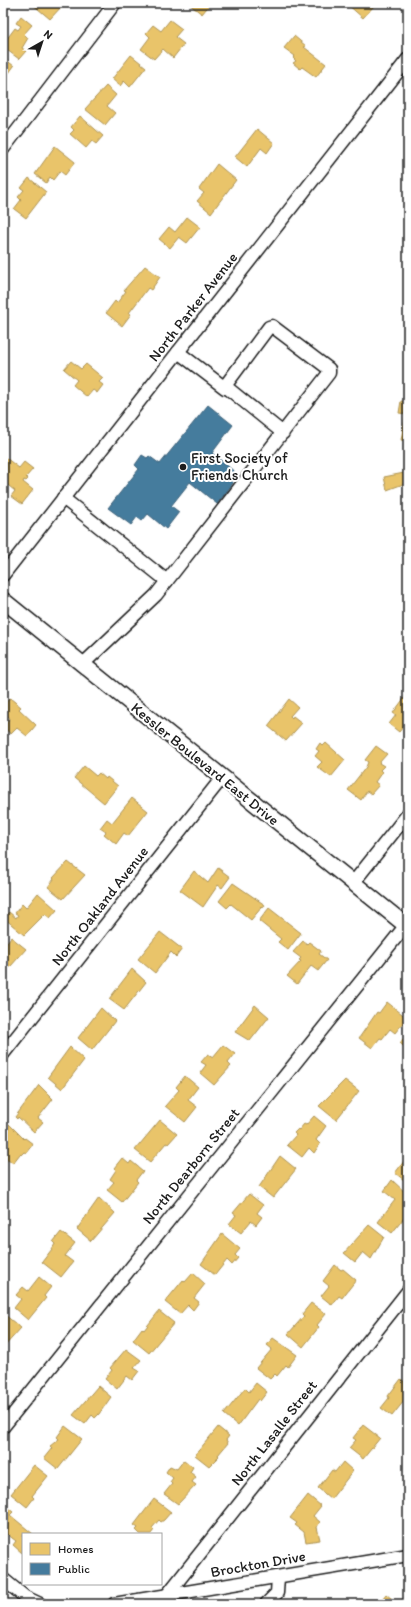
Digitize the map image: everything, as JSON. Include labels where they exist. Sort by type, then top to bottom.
[{"type":"main road","name":"Kessler Boulevard East Drive","points":[[3,600],[407,926]]},
{"type":"street","points":[[3,149],[115,3]]},
{"type":"street","name":"North Parker Avenue","points":[[3,575],[408,59]]},
{"type":"street","points":[[82,664],[156,595],[329,373],[329,369],[272,326],[269,327],[225,384],[225,388]]},
{"type":"street","points":[[178,352],[282,433]]},
{"type":"street","points":[[63,498],[167,581]]},
{"type":"street","name":"North Oakland Avenue","points":[[3,1054],[222,778]]},
{"type":"street","points":[[353,883],[408,814]]},
{"type":"street","name":"North Dearborn Street","points":[[3,1427],[407,926]]},
{"type":"street","name":"North Lasalle Street","points":[[166,1596],[408,1291]]},
{"type":"street","name":"Brockton Drive","points":[[114,1604],[408,1555]]},
{"type":"street","points":[[266,1604],[277,1593],[278,1576]]},
{"type":"street","points":[[3,1579],[25,1596],[40,1604]]},
{"type":"building: Homes","points":[[31,3],[62,3],[63,5],[50,19]]},
{"type":"building: Homes","points":[[211,3],[202,14],[189,4]]},
{"type":"building: Homes","points":[[337,3],[370,3],[374,6],[363,18],[347,4],[343,8]]},
{"type":"building: Homes","points":[[21,16],[32,25],[24,34],[28,38],[22,48],[26,51],[19,59],[3,47],[3,44],[15,28],[18,30],[21,26],[16,23]]},
{"type":"building: Homes","points":[[170,20],[182,29],[175,37],[184,44],[173,58],[163,49],[154,59],[141,49],[150,37],[146,33],[153,25],[161,31]]},
{"type":"building: Homes","points":[[294,36],[306,46],[304,47],[326,64],[316,77],[302,67],[300,69],[293,63],[296,61],[293,58],[295,56],[284,48]]},
{"type":"building: Homes","points":[[131,55],[146,67],[130,87],[124,81],[120,86],[112,79]]},
{"type":"building: Homes","points":[[5,59],[14,66],[3,81],[3,61]]},
{"type":"building: Homes","points":[[106,86],[116,95],[107,106],[115,113],[105,125],[85,109]]},
{"type":"building: Homes","points":[[80,116],[103,136],[96,144],[92,141],[86,148],[70,134],[74,130],[71,127]]},
{"type":"building: Homes","points":[[257,129],[274,143],[267,153],[261,148],[247,167],[235,157]]},
{"type":"building: Homes","points":[[55,146],[75,162],[65,175],[60,171],[53,180],[50,177],[46,183],[35,174]]},
{"type":"building: Homes","points":[[217,164],[236,180],[211,213],[197,201],[204,193],[199,189]]},
{"type":"building: Homes","points":[[29,178],[46,192],[26,218],[14,209],[21,200],[18,197],[24,190],[21,188]]},
{"type":"building: Homes","points":[[187,217],[200,227],[187,243],[179,237],[170,248],[159,239],[169,227],[175,232]]},
{"type":"building: Homes","points":[[145,266],[160,277],[151,290],[148,288],[129,313],[131,314],[122,326],[106,313],[115,301],[117,303],[126,291],[124,290]]},
{"type":"building: Homes","points":[[71,361],[81,369],[86,364],[103,378],[99,382],[103,385],[97,393],[93,390],[87,397],[73,385],[77,380],[64,369]]},
{"type":"building: Homes","points":[[401,401],[408,402],[408,441],[401,440],[406,414],[399,413]]},
{"type":"building: Homes","points":[[6,458],[19,468],[24,462],[33,469],[26,477],[28,479],[26,481],[24,480],[23,482],[33,490],[22,504],[11,496],[15,491],[3,481],[3,462]]},
{"type":"building: Homes","points":[[408,468],[408,490],[406,483],[387,490],[384,477],[404,473],[403,469]]},
{"type":"building: Homes","points":[[408,693],[408,721],[399,732],[389,724],[396,715],[393,713]]},
{"type":"building: Homes","points":[[10,698],[21,707],[19,709],[36,725],[27,736],[17,728],[11,734],[3,727],[10,718],[3,712],[3,706]]},
{"type":"building: Homes","points":[[289,699],[298,707],[290,716],[292,718],[293,716],[302,723],[286,741],[268,726]]},
{"type":"building: Homes","points":[[320,743],[323,746],[326,743],[345,760],[331,777],[317,767],[322,762],[315,756],[319,751],[316,749]]},
{"type":"building: Homes","points":[[376,746],[387,754],[379,763],[384,766],[380,770],[382,772],[375,782],[379,785],[371,794],[367,791],[361,800],[348,790],[366,767],[368,762],[365,760]]},
{"type":"building: Homes","points":[[84,766],[96,776],[99,773],[106,779],[107,777],[118,786],[104,803],[74,778]]},
{"type":"building: Homes","points":[[132,798],[148,811],[128,836],[124,833],[116,844],[104,834],[106,832],[100,828],[107,819],[112,823]]},
{"type":"building: Homes","points":[[68,862],[85,875],[63,899],[48,887],[54,879],[53,878]]},
{"type":"building: Homes","points":[[218,868],[230,877],[222,888],[218,885],[203,907],[180,890],[194,871],[208,883]]},
{"type":"building: Homes","points":[[233,883],[265,905],[251,920],[231,904],[227,908],[219,901]]},
{"type":"building: Homes","points":[[38,893],[57,910],[50,918],[45,914],[24,935],[4,918],[9,912],[16,918],[18,915],[15,913],[22,904],[26,908]]},
{"type":"building: Homes","points":[[269,908],[301,933],[288,950],[278,942],[281,939],[259,921]]},
{"type":"building: Homes","points":[[160,932],[182,949],[176,957],[171,952],[155,973],[138,959]]},
{"type":"building: Homes","points":[[11,937],[26,949],[3,975],[3,945],[4,946]]},
{"type":"building: Homes","points":[[303,941],[307,944],[309,942],[321,951],[319,954],[327,960],[318,971],[311,966],[297,984],[287,976],[301,961],[299,960],[301,958],[293,952]]},
{"type":"building: Homes","points":[[132,969],[146,982],[124,1010],[109,999]]},
{"type":"building: Homes","points":[[387,1002],[407,1018],[395,1033],[390,1029],[372,1048],[359,1038],[377,1012],[379,1013]]},
{"type":"building: Homes","points":[[255,1005],[269,1017],[250,1041],[235,1032]]},
{"type":"building: Homes","points":[[101,1008],[115,1021],[92,1050],[78,1038]]},
{"type":"building: Homes","points":[[408,1033],[408,1050],[400,1043]]},
{"type":"building: Homes","points":[[223,1045],[235,1054],[228,1063],[231,1066],[214,1085],[200,1073],[206,1065],[201,1062],[208,1054],[213,1057]]},
{"type":"building: Homes","points":[[70,1047],[84,1060],[62,1089],[48,1077]]},
{"type":"building: Homes","points":[[185,1076],[198,1087],[188,1100],[197,1107],[185,1122],[165,1106],[179,1090],[176,1087]]},
{"type":"building: Homes","points":[[345,1080],[359,1091],[336,1120],[319,1106]]},
{"type":"building: Homes","points":[[39,1085],[53,1099],[38,1118],[43,1122],[34,1132],[18,1117],[17,1119],[15,1117]]},
{"type":"building: Homes","points":[[314,1116],[326,1126],[316,1140],[320,1144],[314,1153],[309,1148],[302,1157],[287,1145],[296,1135],[294,1133],[304,1124],[306,1125]]},
{"type":"building: Homes","points":[[160,1120],[177,1134],[168,1144],[166,1143],[150,1162],[135,1150]]},
{"type":"building: Homes","points":[[9,1124],[24,1139],[25,1138],[33,1144],[26,1153],[24,1152],[21,1155],[20,1154],[13,1163],[8,1159],[3,1165],[3,1131]]},
{"type":"building: Homes","points":[[280,1156],[296,1169],[273,1198],[259,1187]]},
{"type":"building: Homes","points":[[408,1156],[408,1183],[395,1173]]},
{"type":"building: Homes","points":[[122,1158],[129,1164],[131,1161],[143,1171],[136,1180],[138,1182],[122,1202],[107,1190],[114,1182],[110,1179],[116,1170],[114,1168]]},
{"type":"building: Homes","points":[[392,1180],[408,1195],[408,1213],[392,1233],[378,1222],[395,1200],[384,1191]]},
{"type":"building: Homes","points":[[249,1194],[263,1205],[257,1213],[262,1217],[256,1225],[251,1221],[241,1233],[229,1224],[236,1215],[233,1213]]},
{"type":"building: Homes","points":[[99,1198],[115,1213],[91,1241],[77,1229]]},
{"type":"building: Homes","points":[[369,1225],[384,1237],[371,1259],[363,1252],[355,1262],[344,1253]]},
{"type":"building: Homes","points":[[61,1232],[75,1243],[65,1256],[73,1262],[61,1277],[42,1262],[52,1249],[55,1244],[53,1242]]},
{"type":"building: Homes","points":[[222,1234],[240,1249],[235,1255],[238,1258],[232,1265],[227,1260],[215,1275],[201,1264]]},
{"type":"building: Homes","points":[[335,1265],[341,1270],[343,1269],[356,1280],[342,1298],[339,1296],[332,1305],[321,1296],[329,1286],[323,1281]]},
{"type":"building: Homes","points":[[193,1273],[205,1284],[194,1298],[199,1302],[193,1310],[188,1305],[180,1314],[165,1302],[183,1280],[185,1282]]},
{"type":"building: Homes","points":[[39,1277],[51,1287],[44,1296],[46,1298],[28,1320],[14,1308],[21,1299],[16,1295],[23,1287],[28,1291]]},
{"type":"building: Homes","points":[[311,1303],[326,1314],[317,1325],[319,1327],[303,1347],[288,1334],[304,1316],[302,1314]]},
{"type":"building: Homes","points":[[159,1311],[174,1323],[149,1353],[133,1340],[142,1328],[144,1330]]},
{"type":"building: Homes","points":[[5,1315],[21,1328],[3,1348],[3,1317]]},
{"type":"building: Homes","points":[[273,1338],[297,1355],[288,1367],[286,1365],[277,1376],[275,1374],[270,1379],[256,1368],[272,1349],[267,1345]]},
{"type":"building: Homes","points":[[126,1349],[141,1360],[134,1368],[139,1371],[132,1380],[127,1376],[117,1389],[105,1379],[112,1370],[110,1368]]},
{"type":"building: Homes","points":[[401,1379],[408,1385],[408,1396],[392,1416],[381,1408]]},
{"type":"building: Homes","points":[[256,1383],[267,1392],[260,1401],[258,1399],[238,1426],[224,1414],[245,1388],[249,1392]]},
{"type":"building: Homes","points":[[98,1386],[111,1397],[99,1414],[95,1418],[92,1415],[85,1424],[73,1415]]},
{"type":"building: Homes","points":[[363,1425],[380,1438],[363,1459],[349,1448],[356,1440],[353,1438]]},
{"type":"building: Homes","points":[[65,1426],[82,1439],[58,1469],[44,1458],[52,1448],[50,1446],[59,1439],[57,1437]]},
{"type":"building: Homes","points":[[218,1427],[229,1436],[226,1440],[228,1443],[218,1455],[219,1456],[209,1466],[195,1455]]},
{"type":"building: Homes","points":[[184,1460],[193,1467],[190,1472],[196,1477],[192,1482],[196,1485],[178,1504],[164,1494],[172,1484],[170,1482],[173,1478],[166,1472],[170,1466],[177,1469]]},
{"type":"building: Homes","points":[[343,1462],[353,1471],[331,1499],[318,1488],[332,1470],[335,1472]]},
{"type":"building: Homes","points":[[34,1465],[48,1476],[32,1496],[34,1498],[27,1507],[11,1494]]},
{"type":"building: Homes","points":[[308,1495],[321,1506],[313,1516],[320,1522],[317,1527],[320,1540],[306,1542],[304,1532],[295,1525],[297,1523],[290,1518]]},
{"type":"building: Homes","points":[[154,1499],[171,1512],[161,1522],[159,1520],[152,1528],[154,1530],[152,1533],[139,1533],[136,1530],[138,1528],[134,1525]]},
{"type":"building: Homes","points":[[3,1504],[13,1512],[10,1515],[32,1533],[22,1533],[22,1553],[13,1545],[16,1541],[3,1531]]},
{"type":"building: Homes","points":[[386,1594],[398,1604],[378,1604]]},
{"type":"building: Public","name":"First Society of Friends Church","points":[[208,405],[233,425],[212,453],[236,473],[231,480],[233,483],[217,504],[190,482],[171,506],[179,512],[166,529],[148,514],[142,521],[137,517],[131,525],[108,508],[139,469],[135,465],[142,455],[147,458],[149,456],[160,464]]},
{"type":"place","name":"First Society of Friends Church","points":[[183,467]]}]
